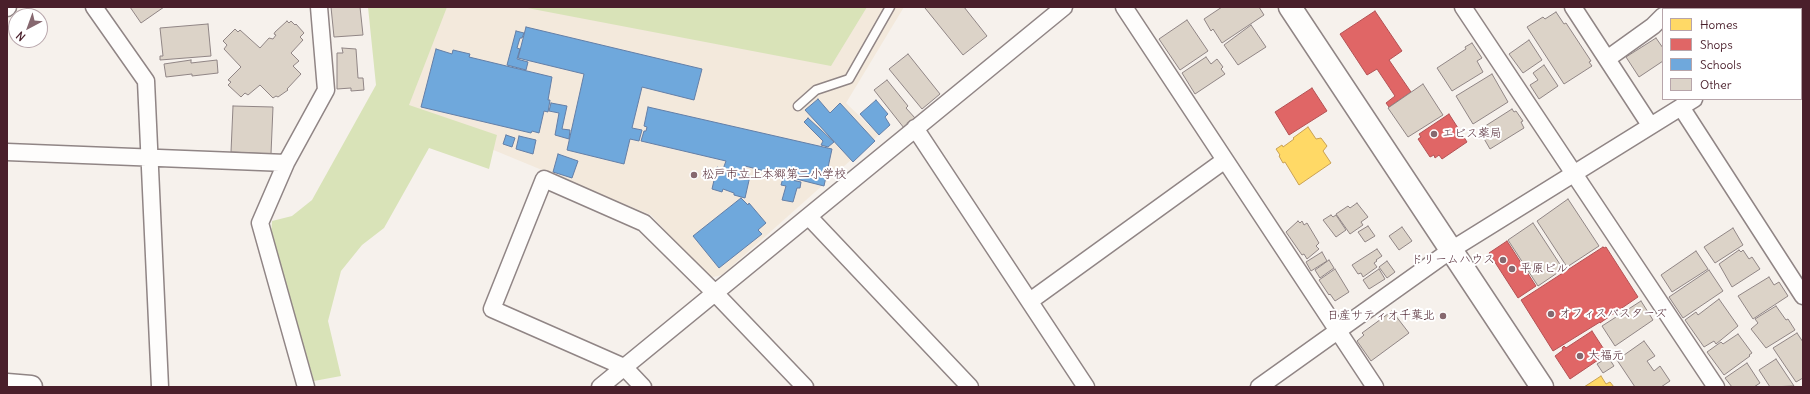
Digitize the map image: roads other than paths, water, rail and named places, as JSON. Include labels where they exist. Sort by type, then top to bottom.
[{"type":"street","points":[[94,7],[146,81],[160,387]]},
{"type":"street","points":[[306,387],[260,223],[286,163],[326,90],[319,7]]},
{"type":"street","points":[[600,387],[1064,7]]},
{"type":"street","points":[[1124,7],[1376,387]]},
{"type":"street","points":[[1290,7],[1542,387]]},
{"type":"street","points":[[1463,7],[1716,387]]},
{"type":"street","points":[[1573,7],[1650,125]]},
{"type":"street","points":[[1606,59],[1653,26],[1662,17]]},
{"type":"street","points":[[1259,387],[1451,250],[1687,103],[1803,296]]},
{"type":"street","points":[[915,128],[1086,387]]},
{"type":"street","points":[[7,152],[286,163]]},
{"type":"street","points":[[1030,301],[1225,160]]},
{"type":"street","points":[[643,387],[624,367],[492,309],[544,179],[644,223],[715,293],[805,387]]},
{"type":"street","points":[[809,217],[970,387]]},
{"type":"street","points":[[7,385],[31,387]]},
{"type":"lane","points":[[798,106],[816,90],[849,79],[890,7]]},
{"type":"place","name":"エビス薬局","points":[[1434,134]]},
{"type":"place","name":"松戸市立上本郷第二小学校","points":[[694,175]]},
{"type":"place","name":"ドリームハウス","points":[[1503,260]]},
{"type":"place","name":"平原ビル","points":[[1512,269]]},
{"type":"place","name":"オフィスバスターズ","points":[[1551,314]]},
{"type":"place","name":"日産サティオ千葉北","points":[[1443,316]]},
{"type":"place","name":"大福元","points":[[1580,356]]}]
